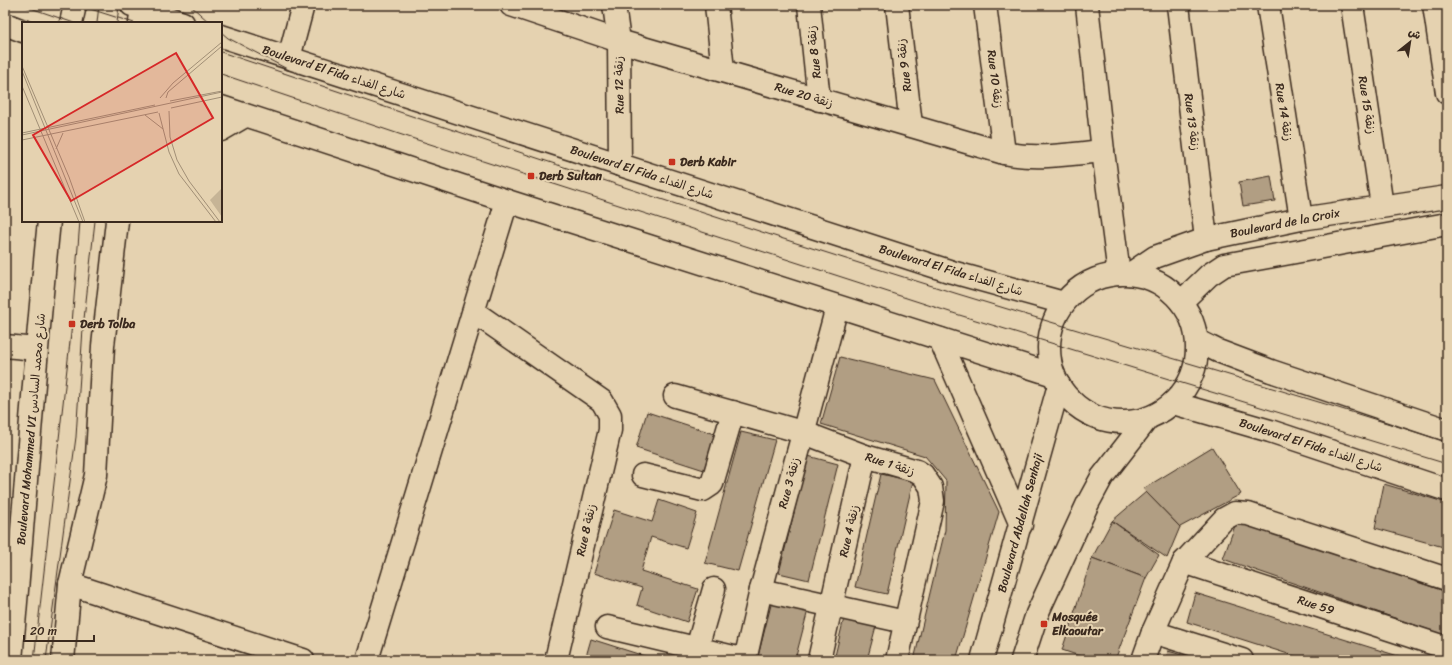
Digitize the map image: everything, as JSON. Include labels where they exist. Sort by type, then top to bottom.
[{"type":"street","points":[[71,22],[75,5]]},
{"type":"street","points":[[289,58],[303,5]]},
{"type":"street","name":"Rue 20 زنقة","points":[[511,5],[619,41],[723,70],[819,100],[911,125],[1004,153],[1034,157],[1103,151]]},
{"type":"street","name":"Rue 12 زنقة","points":[[614,5],[619,41],[620,165]]},
{"type":"street","points":[[716,5],[723,70]]},
{"type":"street","name":"Rue 8 زنقة","points":[[809,5],[819,100]]},
{"type":"street","name":"Rue 9 زنقة","points":[[897,5],[911,125]]},
{"type":"street","name":"Rue 10 زنقة","points":[[985,5],[1004,153]]},
{"type":"street","points":[[1087,5],[1103,151],[1125,274]]},
{"type":"street","name":"Rue 13 زنقة","points":[[1178,5],[1206,238]]},
{"type":"street","name":"Rue 14 زنقة","points":[[1268,5],[1301,219]]},
{"type":"street","name":"Rue 15 زنقة","points":[[1352,5],[1382,206]]},
{"type":"street","points":[[1434,5],[1447,93]]},
{"type":"street","points":[[139,10],[180,22]]},
{"type":"street","points":[[5,24],[22,31]]},
{"type":"street","name":"Boulevard El Fida شارع الفداء","points":[[222,36],[952,272],[1064,303]]},
{"type":"street","points":[[222,107],[507,202],[603,230],[837,307],[940,339],[1057,380]]},
{"type":"street","points":[[222,129],[245,116]]},
{"type":"street","name":"Boulevard de la Croix","points":[[1125,274],[1155,257],[1206,238],[1301,219],[1447,197]]},
{"type":"street","points":[[367,660],[507,202]]},
{"type":"street","name":"Boulevard Mohammed VI شارع محمد السادس","points":[[11,660],[27,486],[36,349],[49,222]]},
{"type":"street","points":[[63,660],[70,584],[96,475],[103,346],[117,222]]},
{"type":"street","points":[[1181,302],[1209,274],[1224,265],[1447,224]]},
{"type":"street","points":[[1125,274],[1149,279],[1167,288],[1181,302],[1189,313],[1198,341],[1196,364],[1189,384],[1173,403],[1161,412],[1147,419],[1127,422],[1107,421],[1088,413],[1072,401],[1057,380],[1050,360],[1049,343],[1053,323],[1064,303],[1080,288],[1098,278],[1125,274]]},
{"type":"street","name":"Rue 3 زنقة","points":[[745,660],[761,590],[802,432],[837,307]]},
{"type":"street","name":"Rue 8 زنقة","points":[[474,312],[602,401],[610,416],[610,430],[556,660]]},
{"type":"street","points":[[940,339],[1021,525]]},
{"type":"street","points":[[1198,341],[1218,352],[1271,372],[1447,430]]},
{"type":"street","points":[[5,346],[36,349]]},
{"type":"street","name":"Boulevard Abdellah Senhaji","points":[[982,660],[1021,525],[1057,380]]},
{"type":"street","name":"Rue 1 زنقة","points":[[675,396],[802,432],[865,456],[917,471],[927,480],[933,494],[932,508],[897,660]]},
{"type":"street","name":"Boulevard El Fida شارع الفداء","points":[[1173,403],[1270,431],[1447,490]]},
{"type":"street","points":[[644,475],[703,490],[712,484],[733,412]]},
{"type":"street","points":[[1023,660],[1038,614],[1088,503],[1102,477],[1147,419]]},
{"type":"street","name":"Rue 4 زنقة","points":[[819,660],[865,456]]},
{"type":"street","points":[[1143,660],[1153,632],[1184,562],[1224,519],[1235,514],[1248,514],[1447,579]]},
{"type":"street","name":"Rue 59","points":[[1184,562],[1447,648]]},
{"type":"street","points":[[70,584],[303,660]]},
{"type":"street","points":[[697,648],[714,589]]},
{"type":"street","points":[[761,590],[905,622]]},
{"type":"street","points":[[608,627],[745,660]]},
{"type":"street","points":[[1153,632],[1242,660]]},
{"type":"building","points":[[1271,176],[1275,201],[1243,206],[1239,182]]},
{"type":"building","points":[[840,357],[935,380],[999,512],[956,660],[914,660],[945,530],[946,481],[925,456],[821,424]]},
{"type":"building","points":[[647,412],[715,434],[704,470],[636,448]]},
{"type":"building","points":[[741,432],[775,440],[738,571],[705,563]]},
{"type":"building","points":[[1212,447],[1241,494],[1180,527],[1143,489]]},
{"type":"building","points":[[808,456],[838,464],[809,580],[779,573]]},
{"type":"building","points":[[881,474],[913,481],[887,594],[855,587]]},
{"type":"building","points":[[1384,484],[1447,503],[1447,548],[1375,528]]},
{"type":"building","points":[[1146,492],[1180,527],[1167,558],[1112,521]]},
{"type":"building","points":[[659,500],[697,513],[686,548],[651,537],[641,571],[698,589],[687,622],[637,605],[642,588],[594,573],[614,510],[652,522]]},
{"type":"building","points":[[1237,520],[1447,592],[1447,627],[1444,635],[1223,559]]},
{"type":"building","points":[[1112,521],[1159,555],[1146,578],[1092,558]]},
{"type":"building","points":[[1092,558],[1146,578],[1115,660],[1091,660],[1062,650]]},
{"type":"building","points":[[1195,593],[1411,660],[1307,660],[1187,622]]},
{"type":"building","points":[[772,601],[808,610],[795,660],[757,660]]},
{"type":"building","points":[[844,618],[876,626],[867,660],[834,660]]},
{"type":"building","points":[[591,639],[657,660],[585,660]]},
{"type":"building","points":[[1168,651],[1199,660],[1166,660]]},
{"type":"tram line","points":[[22,5],[71,22]]},
{"type":"tram line","points":[[78,5],[131,22]]},
{"type":"tram line","points":[[97,22],[99,5]]},
{"type":"tram line","points":[[117,22],[119,5]]},
{"type":"tram line","points":[[190,5],[209,22]]},
{"type":"tram line","points":[[222,33],[228,38],[289,70]]},
{"type":"tram line","points":[[222,52],[773,236],[1019,313],[1447,442]]},
{"type":"tram line","points":[[222,74],[399,134],[956,314],[1447,464]]},
{"type":"tram line","points":[[34,660],[72,324],[80,222]]},
{"type":"tram line","points":[[46,660],[76,437],[83,328],[95,222]]},
{"type":"place","name":"Derb Kabir","points":[[672,162]]},
{"type":"place","name":"Derb Sultan","points":[[531,176]]},
{"type":"place","name":"Derb Tolba","points":[[72,324]]},
{"type":"place","name":"Mosquée Elkaoutar","points":[[1044,624]]}]
